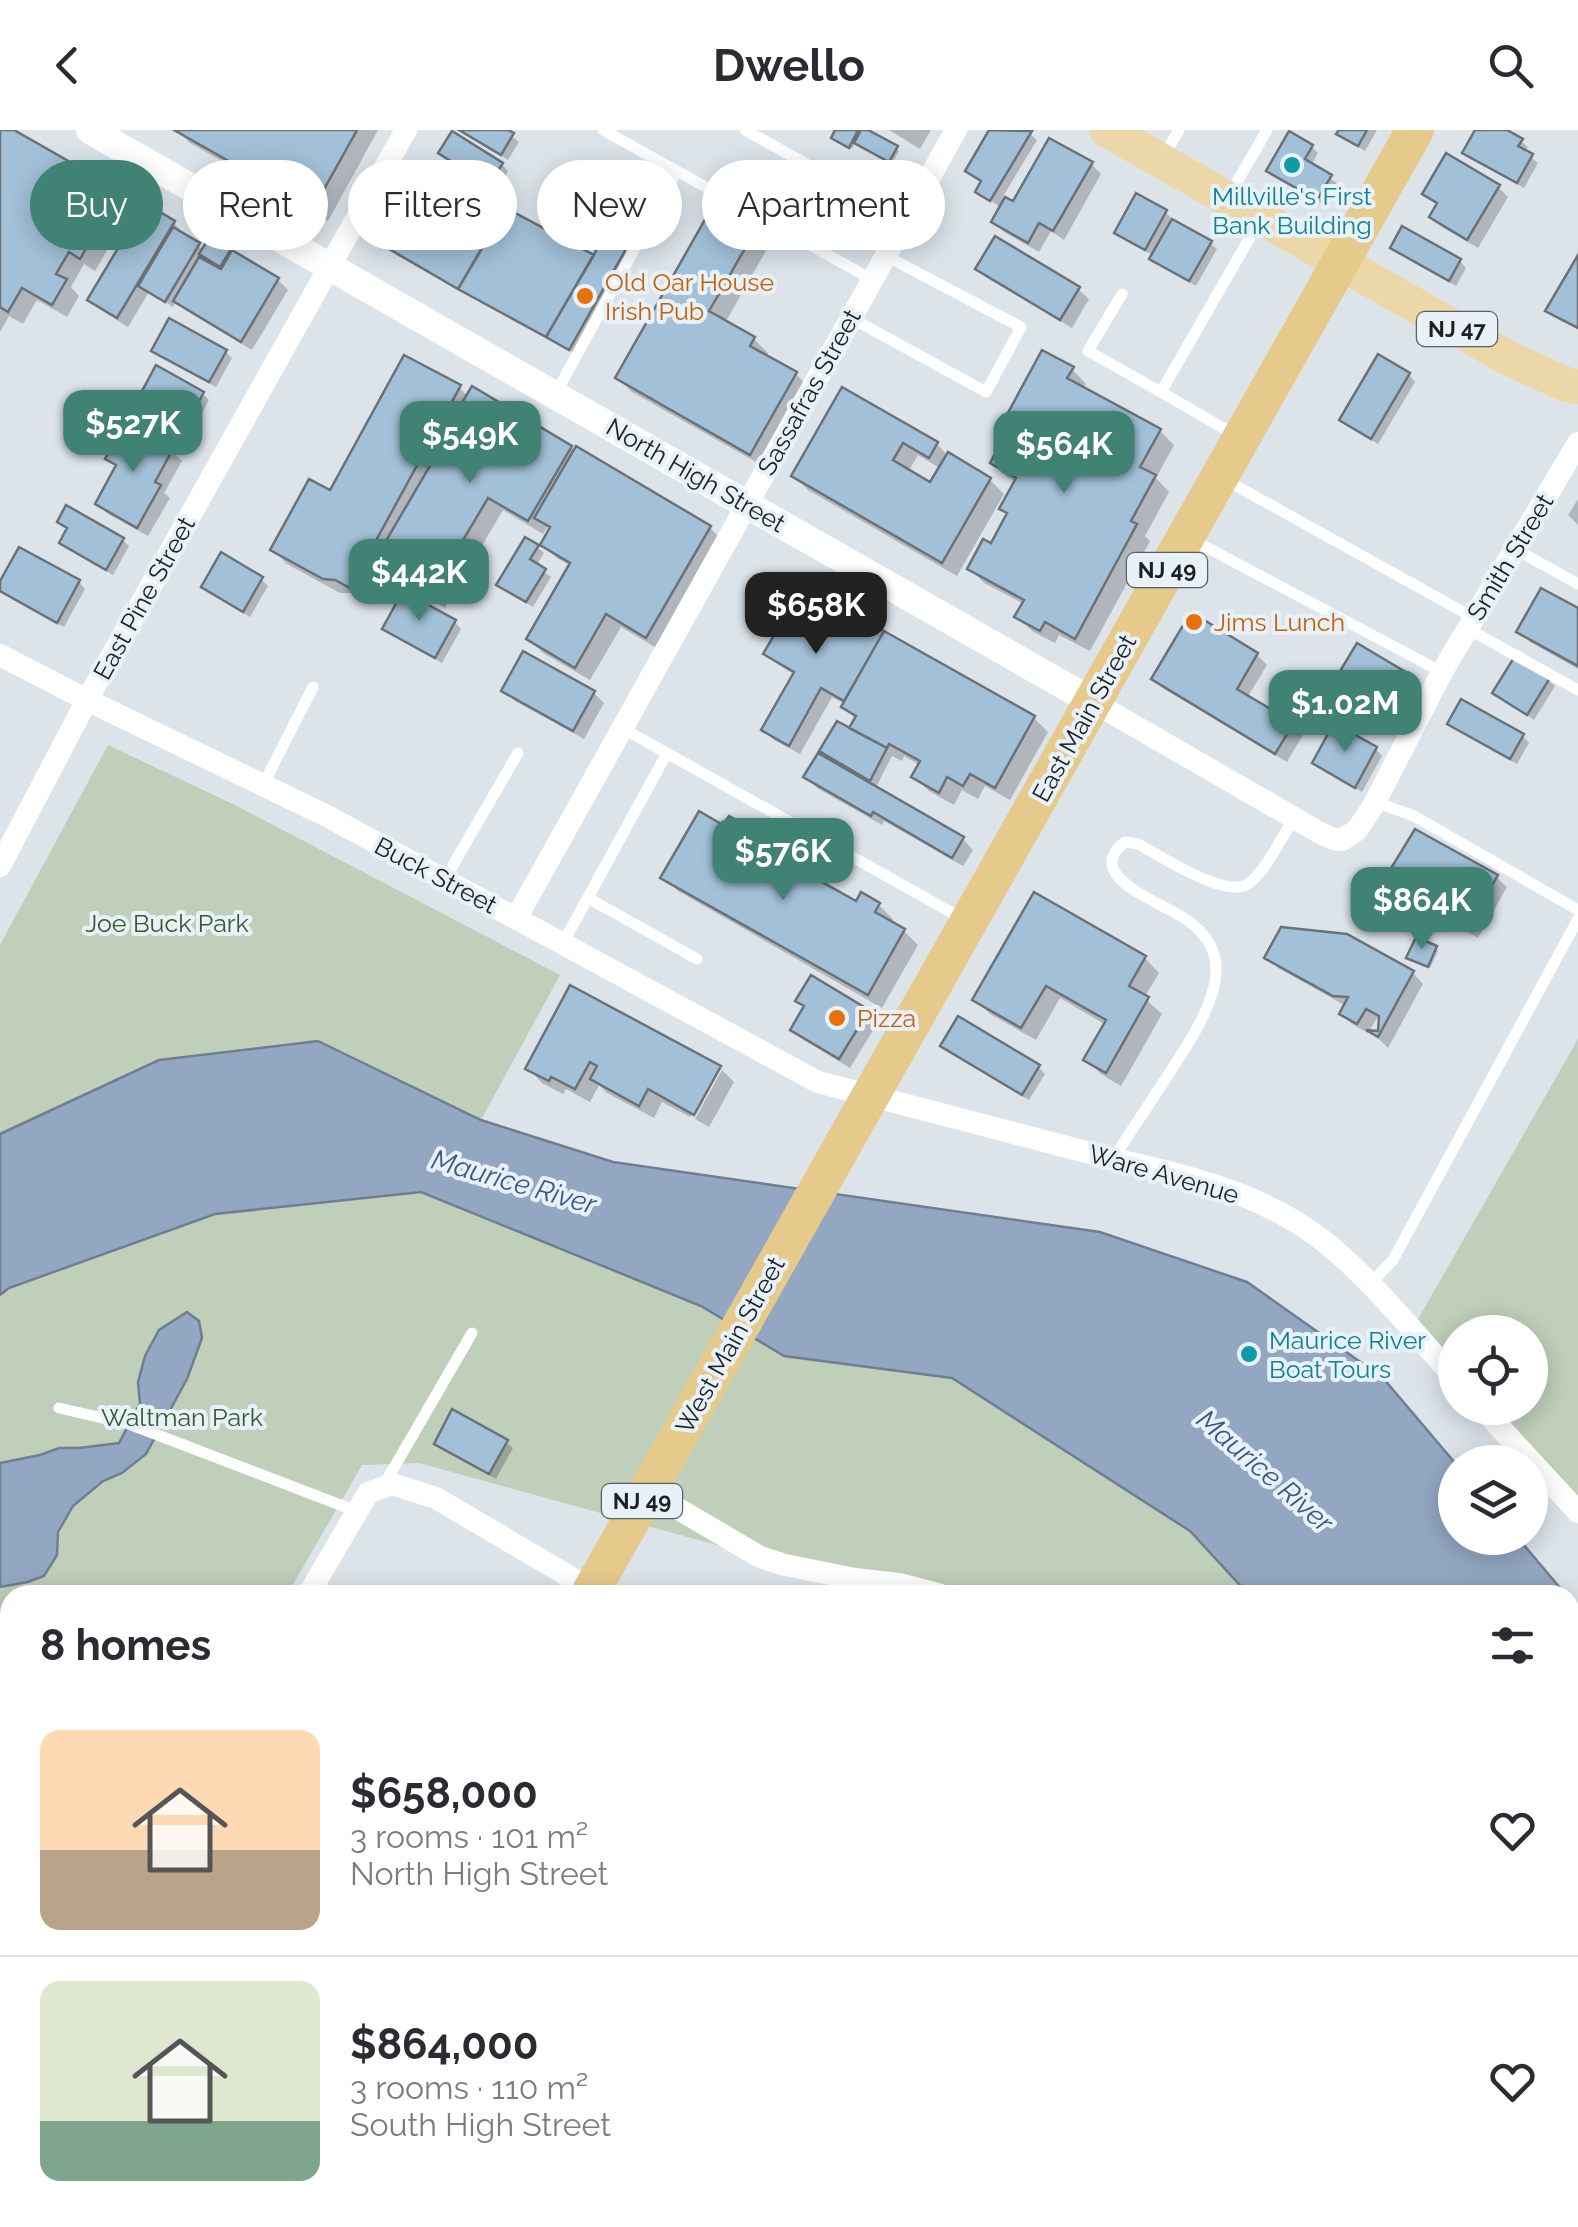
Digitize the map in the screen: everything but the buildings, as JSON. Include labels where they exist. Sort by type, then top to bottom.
[{"type":"highway","name":"East Main Street","points":[[870,1096],[1415,130]]},
{"type":"highway","name":"West Main Street","points":[[595,1585],[870,1096]]},
{"type":"main road","name":"NJ 47","points":[[1107,130],[1170,145],[1228,197],[1508,358],[1578,387]]},
{"type":"street","name":"North High Street","points":[[90,130],[1092,702]]},
{"type":"street","name":"East Pine Street","points":[[0,866],[87,700],[406,130]]},
{"type":"street","name":"Sassafras Street","points":[[939,160],[956,130]]},
{"type":"street","name":"Sassafras Street","points":[[517,918],[889,250]]},
{"type":"street","name":"Smith Street","points":[[1294,818],[1334,840],[1342,840],[1357,830],[1442,672],[1578,443]]},
{"type":"street","name":"Buck Street","points":[[0,655],[445,879],[796,1072],[870,1096]]},
{"type":"street","points":[[1092,702],[1294,818]]},
{"type":"street","name":"Ware Avenue","points":[[870,1096],[1240,1193],[1321,1240],[1370,1284],[1438,1359]]},
{"type":"street","points":[[1498,1425],[1578,1512]]},
{"type":"street","points":[[314,1585],[368,1493],[392,1484],[436,1498],[577,1585]]},
{"type":"street","points":[[648,1490],[760,1557],[837,1585],[903,1585]]},
{"type":"lane","points":[[603,130],[657,160]]},
{"type":"lane","points":[[629,144],[637,130]]},
{"type":"lane","points":[[746,130],[800,160]]},
{"type":"lane","points":[[1228,197],[1268,130]]},
{"type":"lane","points":[[682,174],[873,280]]},
{"type":"lane","points":[[1160,392],[1262,216]]},
{"type":"lane","points":[[555,395],[634,250]]},
{"type":"lane","points":[[850,318],[986,392],[1022,328],[886,256]]},
{"type":"lane","points":[[1122,294],[1088,352],[1241,438]]},
{"type":"lane","points":[[1220,477],[1578,690]]},
{"type":"lane","points":[[1186,536],[1442,672]]},
{"type":"lane","points":[[1515,549],[1578,584]]},
{"type":"lane","points":[[262,785],[313,687]]},
{"type":"lane","points":[[622,728],[968,922]]},
{"type":"lane","points":[[445,879],[518,753]]},
{"type":"lane","points":[[563,943],[667,754]]},
{"type":"lane","points":[[1375,802],[1414,816],[1578,910]]},
{"type":"lane","points":[[1113,1159],[1191,1039],[1216,984],[1212,947],[1187,919],[1125,885],[1111,862],[1115,850],[1125,842],[1138,844],[1218,886],[1236,888],[1246,885],[1260,870],[1294,818]]},
{"type":"lane","points":[[588,898],[697,958]]},
{"type":"lane","points":[[1370,1284],[1393,1260],[1578,919]]},
{"type":"lane","points":[[382,1486],[472,1333]]},
{"type":"lane","points":[[59,1408],[129,1424],[356,1511]]},
{"type":"green space","name":"Joe Buck Park","points":[[108,745],[235,805],[560,975],[481,1120],[318,1041],[159,1060],[0,1134],[0,945]]},
{"type":"green space","points":[[1578,1039],[1578,1508],[1548,1475],[1548,1445],[1520,1445],[1502,1425],[1548,1425],[1548,1315],[1438,1315],[1438,1355],[1413,1328]]},
{"type":"green space","name":"Waltman Park","points":[[421,1192],[701,1306],[952,1378],[1190,1531],[1240,1585],[893,1585],[760,1557],[419,1463],[362,1465],[293,1585],[0,1585],[0,1295],[9,1288],[215,1214]]},
{"type":"water","name":"Maurice River","points":[[318,1041],[481,1120],[613,1162],[1100,1232],[1247,1282],[1383,1378],[1440,1445],[1438,1555],[1532,1555],[1558,1585],[1240,1585],[1190,1531],[952,1378],[784,1356],[701,1306],[421,1192],[215,1214],[9,1288],[0,1295],[0,1134],[159,1060]]},
{"type":"water","points":[[187,1312],[199,1321],[202,1338],[187,1379],[146,1454],[73,1506],[58,1532],[57,1555],[44,1576],[0,1585],[0,1463],[59,1448],[119,1443],[140,1403],[138,1382],[145,1356],[159,1330]]},
{"type":"place","name":"Millville's First Bank Building","points":[[1292,165]]},
{"type":"place","name":"Old Oar House Irish Pub","points":[[585,296]]},
{"type":"place","name":"Jims Lunch","points":[[1194,622]]},
{"type":"place","name":"Pizza","points":[[837,1018]]},
{"type":"place","name":"Maurice River Boat Tours","points":[[1249,1354]]}]
